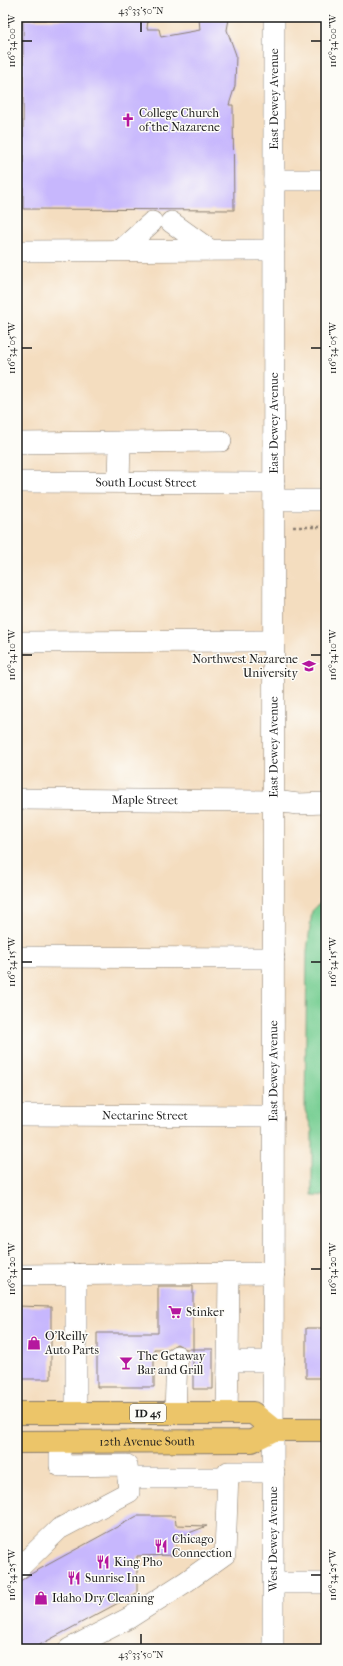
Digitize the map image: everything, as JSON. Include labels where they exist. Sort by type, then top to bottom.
[{"type":"main road","name":"ID 45","points":[[17,1413],[253,1413],[274,1430]]},
{"type":"main road","points":[[17,1428],[60,1427],[72,1421],[76,1413]]},
{"type":"main road","name":"12th Avenue South","points":[[17,1442],[252,1441],[274,1430],[326,1430]]},
{"type":"street","name":"East Dewey Avenue","points":[[274,17],[274,1430]]},
{"type":"street","points":[[274,180],[326,180]]},
{"type":"street","points":[[121,250],[162,222],[210,250]]},
{"type":"street","points":[[17,250],[274,250]]},
{"type":"street","points":[[18,443],[221,441]]},
{"type":"street","points":[[119,482],[120,442]]},
{"type":"street","name":"South Locust Street","points":[[17,482],[119,482],[274,491],[326,500]]},
{"type":"street","points":[[17,642],[274,641]]},
{"type":"street","name":"Maple Street","points":[[17,799],[274,800],[298,804],[326,803]]},
{"type":"street","points":[[17,957],[274,958]]},
{"type":"street","name":"Nectarine Street","points":[[17,1115],[274,1116]]},
{"type":"street","points":[[17,1275],[274,1273]]},
{"type":"street","points":[[76,1274],[76,1413]]},
{"type":"street","points":[[227,1413],[229,1274]]},
{"type":"street","points":[[174,1413],[177,1356]]},
{"type":"street","points":[[228,1361],[274,1361]]},
{"type":"street","name":"West Dewey Avenue","points":[[273,1649],[274,1430]]},
{"type":"street","points":[[17,1570],[59,1529],[129,1492],[127,1465],[60,1466],[60,1443]]},
{"type":"street","points":[[69,1649],[129,1618],[187,1581],[225,1554],[228,1472],[274,1472]]},
{"type":"street","points":[[128,1478],[228,1478]]},
{"type":"street","points":[[274,1583],[326,1583]]},
{"type":"path","points":[[274,527],[326,527]]},
{"type":"green space","points":[[326,897],[326,1196],[312,1195],[312,1130],[305,1110],[307,951],[312,911]]},
{"type":"building","name":"College Church of the Nazarene","points":[[199,18],[229,19],[227,30],[236,55],[235,86],[229,105],[233,105],[234,210],[23,209],[23,20],[148,19],[147,29],[159,29],[161,37],[200,30]]},
{"type":"building","points":[[158,1286],[193,1286],[193,1349],[186,1349],[177,1344],[168,1349],[154,1349],[154,1387],[97,1387],[97,1333],[158,1333]]},
{"type":"building","name":"O'Reilly Auto Parts","points":[[17,1306],[51,1307],[51,1379],[17,1379]]},
{"type":"building","points":[[306,1328],[326,1328],[326,1378],[306,1378]]},
{"type":"building","points":[[193,1349],[213,1349],[213,1389],[193,1389]]},
{"type":"building","points":[[137,1516],[175,1516],[176,1525],[207,1526],[176,1538],[176,1555],[137,1556],[137,1593],[32,1649],[17,1649],[17,1582]]},
{"type":"place","name":"College Church of the Nazarene","points":[[128,120]]},
{"type":"place","name":"Northwest Nazarene University","points":[[309,666]]},
{"type":"place","name":"Stinker","points":[[175,1312]]},
{"type":"place","name":"O'Reilly Auto Parts","points":[[34,1343]]},
{"type":"place","name":"The Getaway Bar and Grill","points":[[126,1363]]},
{"type":"place","name":"Chicago Connection","points":[[161,1546]]},
{"type":"place","name":"King Pho","points":[[103,1562]]},
{"type":"place","name":"Sunrise Inn","points":[[74,1578]]},
{"type":"place","name":"Idaho Dry Cleaning","points":[[41,1598]]}]
